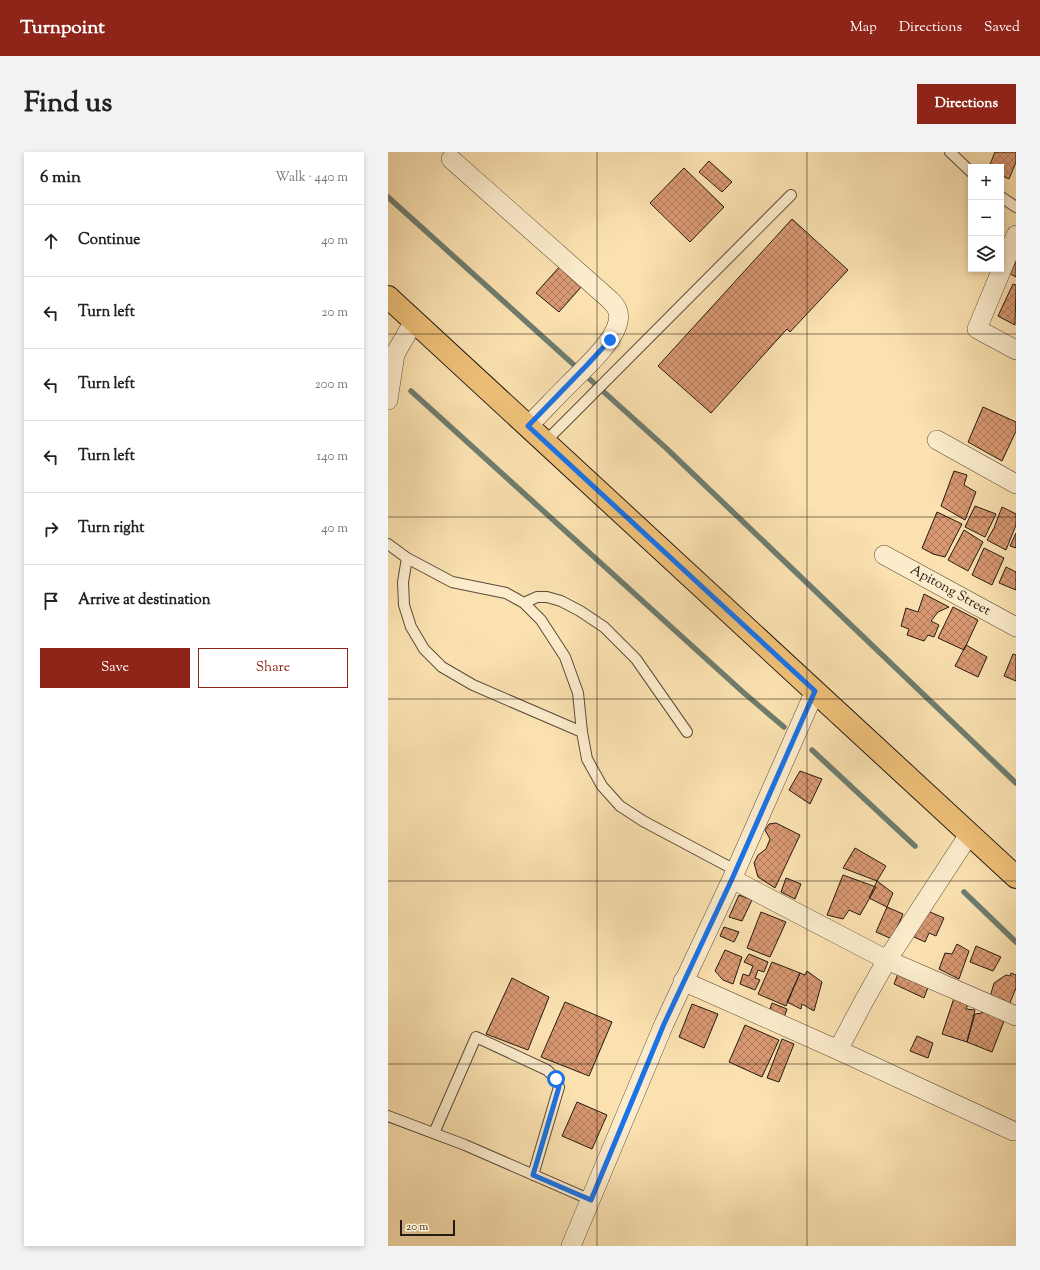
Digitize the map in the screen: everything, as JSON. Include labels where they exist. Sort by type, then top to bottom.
[{"type":"main road","points":[[388,297],[1016,877]]},
{"type":"street","points":[[451,159],[617,307],[619,314],[618,323],[610,340],[574,380],[528,426]]},
{"type":"street","points":[[1016,235],[977,330],[1016,350]]},
{"type":"street","points":[[388,400],[391,358],[414,321]]},
{"type":"street","points":[[937,440],[1016,484]]},
{"type":"street","name":"Apitong Street","points":[[884,555],[1016,627]]},
{"type":"street","points":[[571,1246],[664,1024],[815,691]]},
{"type":"street","points":[[838,1050],[887,960],[970,833]]},
{"type":"street","points":[[733,874],[887,960],[1016,1016]]},
{"type":"street","points":[[683,981],[838,1050],[1013,1131]]},
{"type":"lane","points":[[950,152],[968,169]]},
{"type":"lane","points":[[545,442],[791,195]]},
{"type":"lane","points":[[1004,199],[1016,207]]},
{"type":"lane","points":[[388,544],[407,558],[452,582],[506,592],[524,603],[541,620],[565,657],[578,693],[582,732],[587,759],[602,786],[620,806],[733,874]]},
{"type":"lane","points":[[407,558],[402,582],[404,605],[411,627],[424,649],[442,667],[473,685],[582,732]]},
{"type":"lane","points":[[524,603],[537,597],[547,597],[561,601],[580,611],[604,627],[636,659],[686,732]]},
{"type":"lane","points":[[434,1133],[476,1037],[547,1070],[556,1079],[559,1087],[533,1175]]},
{"type":"lane","points":[[388,1116],[465,1145],[591,1200]]},
{"type":"building","points":[[995,152],[1016,152],[1016,162],[1009,179],[1004,176],[1004,164],[990,164]]},
{"type":"building","points":[[709,161],[732,182],[722,192],[699,172]]},
{"type":"building","points":[[684,168],[724,207],[690,242],[650,203]]},
{"type":"building","points":[[792,219],[848,270],[790,332],[787,329],[711,413],[658,366]]},
{"type":"building","points":[[1016,261],[1016,277],[1010,274]]},
{"type":"building","points":[[561,265],[583,285],[559,312],[536,293]]},
{"type":"building","points":[[1013,284],[1016,285],[1015,325],[998,316]]},
{"type":"building","points":[[983,407],[1016,422],[1016,431],[1002,461],[968,442]]},
{"type":"building","points":[[954,471],[967,475],[964,485],[976,492],[965,520],[941,506]]},
{"type":"building","points":[[975,506],[996,514],[985,537],[965,527]]},
{"type":"building","points":[[1002,507],[1016,514],[1016,525],[1006,550],[987,540],[994,528]]},
{"type":"building","points":[[937,512],[962,524],[945,557],[933,554],[922,548]]},
{"type":"building","points":[[964,530],[983,542],[968,571],[948,560]]},
{"type":"building","points":[[1016,533],[1016,548],[1010,546]]},
{"type":"building","points":[[984,548],[1004,558],[992,585],[972,575]]},
{"type":"building","points":[[1006,567],[1016,572],[1016,590],[999,583]]},
{"type":"building","points":[[924,594],[949,607],[938,612],[931,621],[939,625],[934,637],[928,635],[924,641],[907,635],[909,629],[901,626],[906,608],[918,612]]},
{"type":"building","points":[[953,607],[978,620],[964,650],[938,638]]},
{"type":"building","points":[[966,645],[987,657],[978,677],[955,666]]},
{"type":"building","points":[[1013,654],[1016,655],[1016,681],[1004,676]]},
{"type":"building","points":[[800,771],[822,779],[810,804],[789,790]]},
{"type":"building","points":[[776,823],[800,835],[775,888],[758,877],[754,863],[758,855],[766,849],[770,839],[765,830],[769,824]]},
{"type":"building","points":[[855,848],[886,866],[877,881],[843,868]]},
{"type":"building","points":[[843,875],[876,887],[860,915],[849,910],[843,919],[827,915]]},
{"type":"building","points":[[786,878],[801,884],[795,899],[781,892]]},
{"type":"building","points":[[877,881],[893,893],[887,907],[869,898]]},
{"type":"building","points":[[739,895],[752,900],[742,921],[729,917]]},
{"type":"building","points":[[887,907],[903,914],[892,939],[876,932]]},
{"type":"building","points":[[923,909],[944,918],[936,936],[929,933],[925,942],[912,936]]},
{"type":"building","points":[[761,912],[786,922],[770,957],[747,948]]},
{"type":"building","points":[[724,927],[739,932],[734,942],[720,936]]},
{"type":"building","points":[[957,944],[969,951],[959,979],[939,969],[945,953],[952,954]]},
{"type":"building","points":[[976,946],[1001,957],[993,971],[970,962]]},
{"type":"building","points":[[725,950],[742,957],[733,984],[723,980],[715,971]]},
{"type":"building","points":[[749,954],[768,962],[764,972],[758,970],[755,978],[760,980],[755,990],[740,984],[743,974],[749,976],[753,966],[744,962]]},
{"type":"building","points":[[772,962],[800,973],[786,1006],[758,994]]},
{"type":"building","points":[[807,971],[822,982],[814,1011],[802,1004],[801,1009],[787,1002],[800,973],[805,975]]},
{"type":"building","points":[[899,971],[929,985],[924,998],[894,984]]},
{"type":"building","points":[[1011,973],[1016,975],[1016,988],[1009,1005],[990,997],[994,983],[1006,975],[1010,976]]},
{"type":"building","points":[[512,978],[549,997],[528,1050],[486,1034]]},
{"type":"building","points":[[954,998],[969,1002],[966,1009],[975,1010],[967,1042],[942,1034]]},
{"type":"building","points":[[565,1002],[612,1022],[589,1076],[541,1057]]},
{"type":"building","points":[[772,1003],[787,1009],[783,1021],[768,1015]]},
{"type":"building","points":[[692,1004],[718,1014],[704,1048],[679,1037]]},
{"type":"building","points":[[987,1008],[1006,1016],[992,1052],[967,1042],[975,1014],[982,1013]]},
{"type":"building","points":[[745,1025],[779,1040],[762,1077],[729,1062]]},
{"type":"building","points":[[917,1036],[933,1043],[928,1058],[910,1051]]},
{"type":"building","points":[[782,1039],[794,1044],[779,1082],[767,1078]]},
{"type":"building","points":[[577,1102],[607,1115],[592,1149],[562,1136]]},
{"type":"waterway","points":[[388,197],[666,448],[1016,783]]},
{"type":"waterway","points":[[411,391],[744,693],[784,727]]},
{"type":"waterway","points":[[812,750],[915,846]]},
{"type":"waterway","points":[[964,892],[1016,942]]},
{"type":"route","points":[[556,1079],[559,1087],[533,1175],[591,1200],[664,1024],[732,879],[815,691],[528,426],[610,340]]}]
